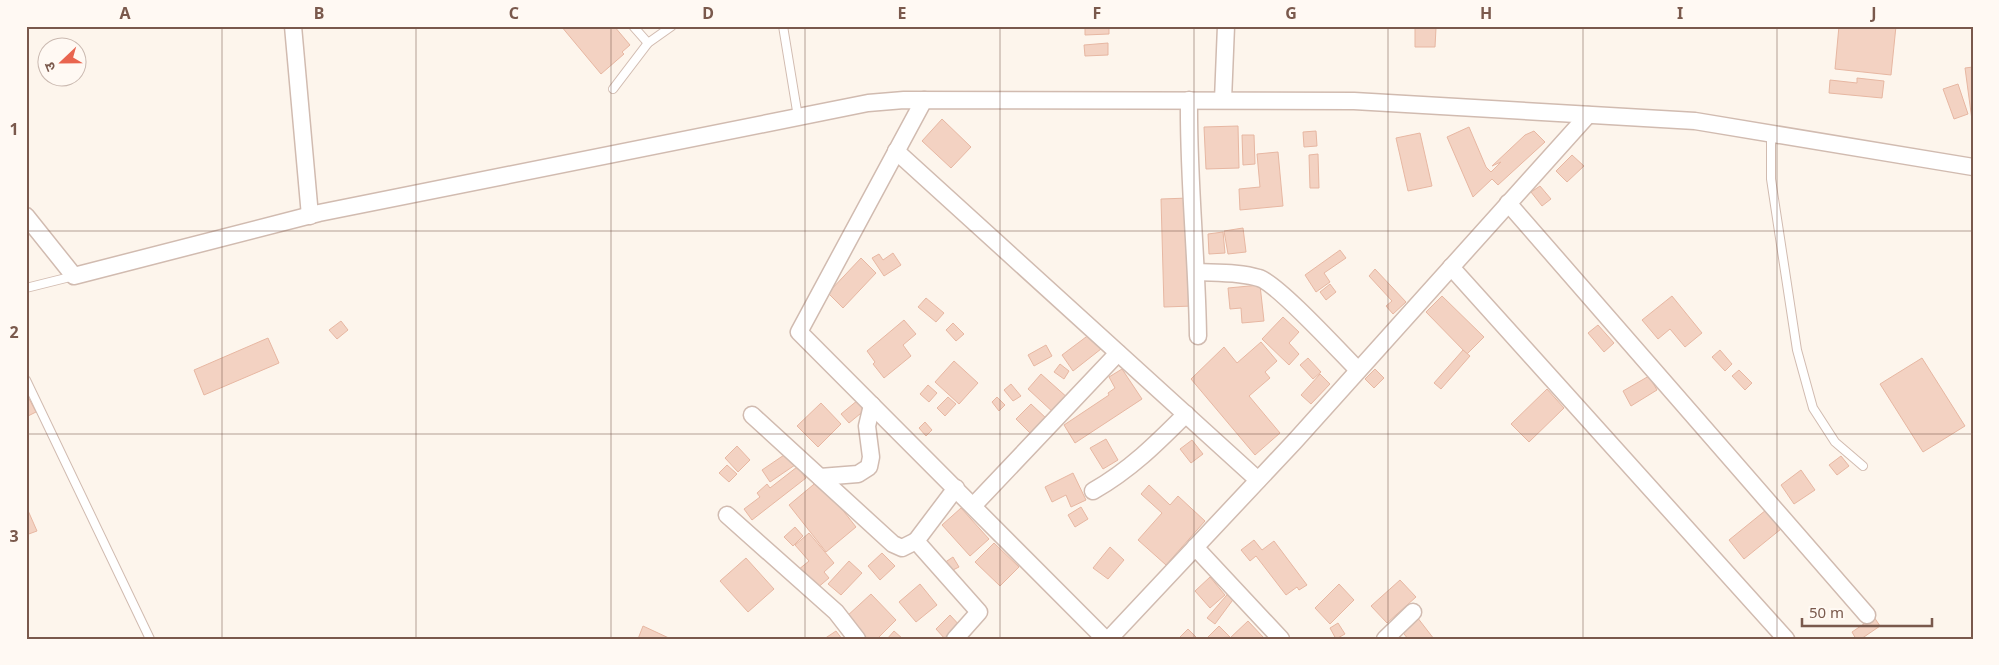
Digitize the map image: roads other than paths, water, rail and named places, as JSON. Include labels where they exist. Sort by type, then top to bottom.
[{"type":"street","points":[[293,26],[310,216]]},
{"type":"street","points":[[1224,100],[1226,26]]},
{"type":"street","points":[[924,100],[799,332],[1107,639],[1258,480],[1588,115]]},
{"type":"street","points":[[26,216],[74,276],[310,216],[868,103],[924,100],[1354,101],[1695,121],[1973,167]]},
{"type":"street","points":[[1189,100],[1188,149],[1197,272],[1198,336]]},
{"type":"street","points":[[896,151],[1258,480]]},
{"type":"street","points":[[1508,202],[1867,615]]},
{"type":"street","points":[[1451,267],[1786,639]]},
{"type":"street","points":[[1197,272],[1261,278],[1358,370]]},
{"type":"street","points":[[973,506],[1118,352]]},
{"type":"street","points":[[820,477],[858,474],[869,467],[872,457],[867,426],[872,405]]},
{"type":"street","points":[[1093,491],[1120,476],[1186,414]]},
{"type":"street","points":[[752,415],[894,544],[902,548],[916,541],[956,488]]},
{"type":"street","points":[[728,515],[836,612],[857,639]]},
{"type":"street","points":[[916,541],[979,612],[955,639]]},
{"type":"street","points":[[1195,547],[1281,639]]},
{"type":"street","points":[[1385,639],[1414,612]]},
{"type":"lane","points":[[633,26],[648,43]]},
{"type":"lane","points":[[613,89],[648,43],[672,26]]},
{"type":"lane","points":[[783,26],[798,117]]},
{"type":"lane","points":[[1771,134],[1771,179],[1797,350],[1813,408],[1835,442],[1863,466]]},
{"type":"lane","points":[[26,288],[74,276]]},
{"type":"lane","points":[[26,380],[150,639]]}]
